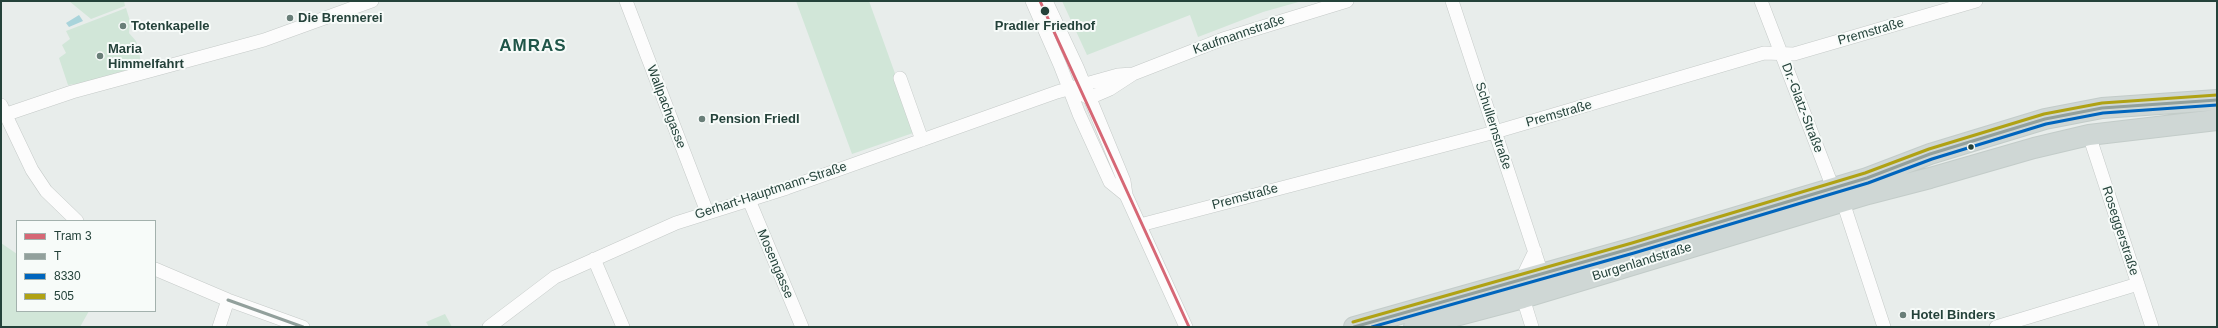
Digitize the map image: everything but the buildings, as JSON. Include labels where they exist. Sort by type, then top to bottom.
[{"type":"main road","points":[[1895,169],[1930,154],[2045,119],[2102,108],[2217,100]]},
{"type":"main road","points":[[1868,194],[1954,159],[2037,134],[2096,122],[2189,113]]},
{"type":"main road","points":[[1868,194],[1945,174],[2034,148],[2089,135],[2217,120]]},
{"type":"main road","points":[[1895,169],[1954,159]]},
{"type":"main road","name":"Burgenlandstraße","points":[[1354,327],[1522,289],[1815,210],[1838,195],[1895,169]]},
{"type":"main road","name":"Burgenlandstraße","points":[[1414,327],[1522,289],[1542,274],[1838,195],[1868,194]]},
{"type":"street","points":[[76,220],[46,191],[32,170],[4,109],[264,40],[372,1]]},
{"type":"street","name":"Wallpachgasse","points":[[626,1],[706,212]]},
{"type":"street","points":[[1032,1],[1070,89],[1079,114],[1110,183],[1126,195]]},
{"type":"street","points":[[1046,1],[1084,84],[1124,180],[1126,195],[1186,327]]},
{"type":"street","name":"Kaufmannstraße","points":[[1090,98],[1110,89],[1133,74],[1236,35],[1348,1]]},
{"type":"street","name":"Schullernstraße","points":[[1452,1],[1542,274]]},
{"type":"street","name":"Dr.-Glatz-Straße","points":[[1761,1],[1838,195],[1884,327]]},
{"type":"street","name":"Premstraße","points":[[1140,225],[1495,132],[1764,53],[1794,54],[1976,1]]},
{"type":"street","name":"Kaufmannstraße","points":[[1070,89],[1118,75],[1133,74]]},
{"type":"street","points":[[900,78],[922,140]]},
{"type":"street","points":[[1070,89],[1090,98]]},
{"type":"street","name":"Gerhart-Hauptmann-Straße","points":[[489,327],[541,286],[569,270],[676,223],[706,212],[749,200],[1070,89]]},
{"type":"street","name":"Roseggerstraße","points":[[2089,135],[2152,327]]},
{"type":"street","name":"Mosengasse","points":[[749,200],[802,327]]},
{"type":"street","points":[[1532,327],[1522,289],[1535,251]]},
{"type":"street","points":[[594,259],[623,327]]},
{"type":"street","points":[[156,269],[228,300],[303,327]]},
{"type":"street","points":[[1996,327],[2138,284]]},
{"type":"street","points":[[219,327],[228,300]]},
{"type":"green space","points":[[69,1],[124,1],[125,6],[91,19]]},
{"type":"green space","points":[[796,1],[869,1],[916,132],[852,154]]},
{"type":"green space","name":"Pradler Friedhof","points":[[1062,1],[1302,1],[1263,12],[1198,37],[1190,15],[1087,55]]},
{"type":"green space","points":[[126,8],[130,21],[129,33],[136,41],[138,47],[141,63],[139,66],[76,86],[74,84],[68,85],[59,58],[66,53],[62,45],[70,39],[66,31]]},
{"type":"green space","points":[[1,243],[16,253],[16,312],[88,312],[80,327],[1,327]]},
{"type":"green space","points":[[445,314],[452,327],[429,327],[426,322]]},
{"type":"water","points":[[79,15],[83,21],[69,27],[66,23]]},
{"type":"tunnel","points":[[2189,113],[2217,110]]},
{"type":"tram line","name":"3","points":[[1040,1],[1189,327]]},
{"type":"transit line","name":"505","points":[[1353,322],[1632,243],[1865,173],[1929,149],[2044,114],[2102,103],[2217,95]]},
{"type":"transit line","name":"T","points":[[1354,327],[1633,248],[1867,178],[1930,154],[2045,119],[2102,108],[2217,100]]},
{"type":"transit line","name":"8330","points":[[1372,327],[1634,253],[1868,183],[1932,159],[2046,124],[2103,113],[2217,105]]},
{"type":"transit line","name":"T","points":[[228,300],[303,327]]},
{"type":"place","name":"Pradler Friedhof","points":[[1045,11]]},
{"type":"place","name":"Die Brennerei","points":[[290,18]]},
{"type":"place","name":"Totenkapelle","points":[[123,26]]},
{"type":"place","name":"Maria Himmelfahrt","points":[[100,56]]},
{"type":"place","name":"Pension Friedl","points":[[702,119]]},
{"type":"place","name":"Hotel Binders","points":[[1903,315]]},
{"type":"district","name":"AMRAS","points":[[533,46]]}]
